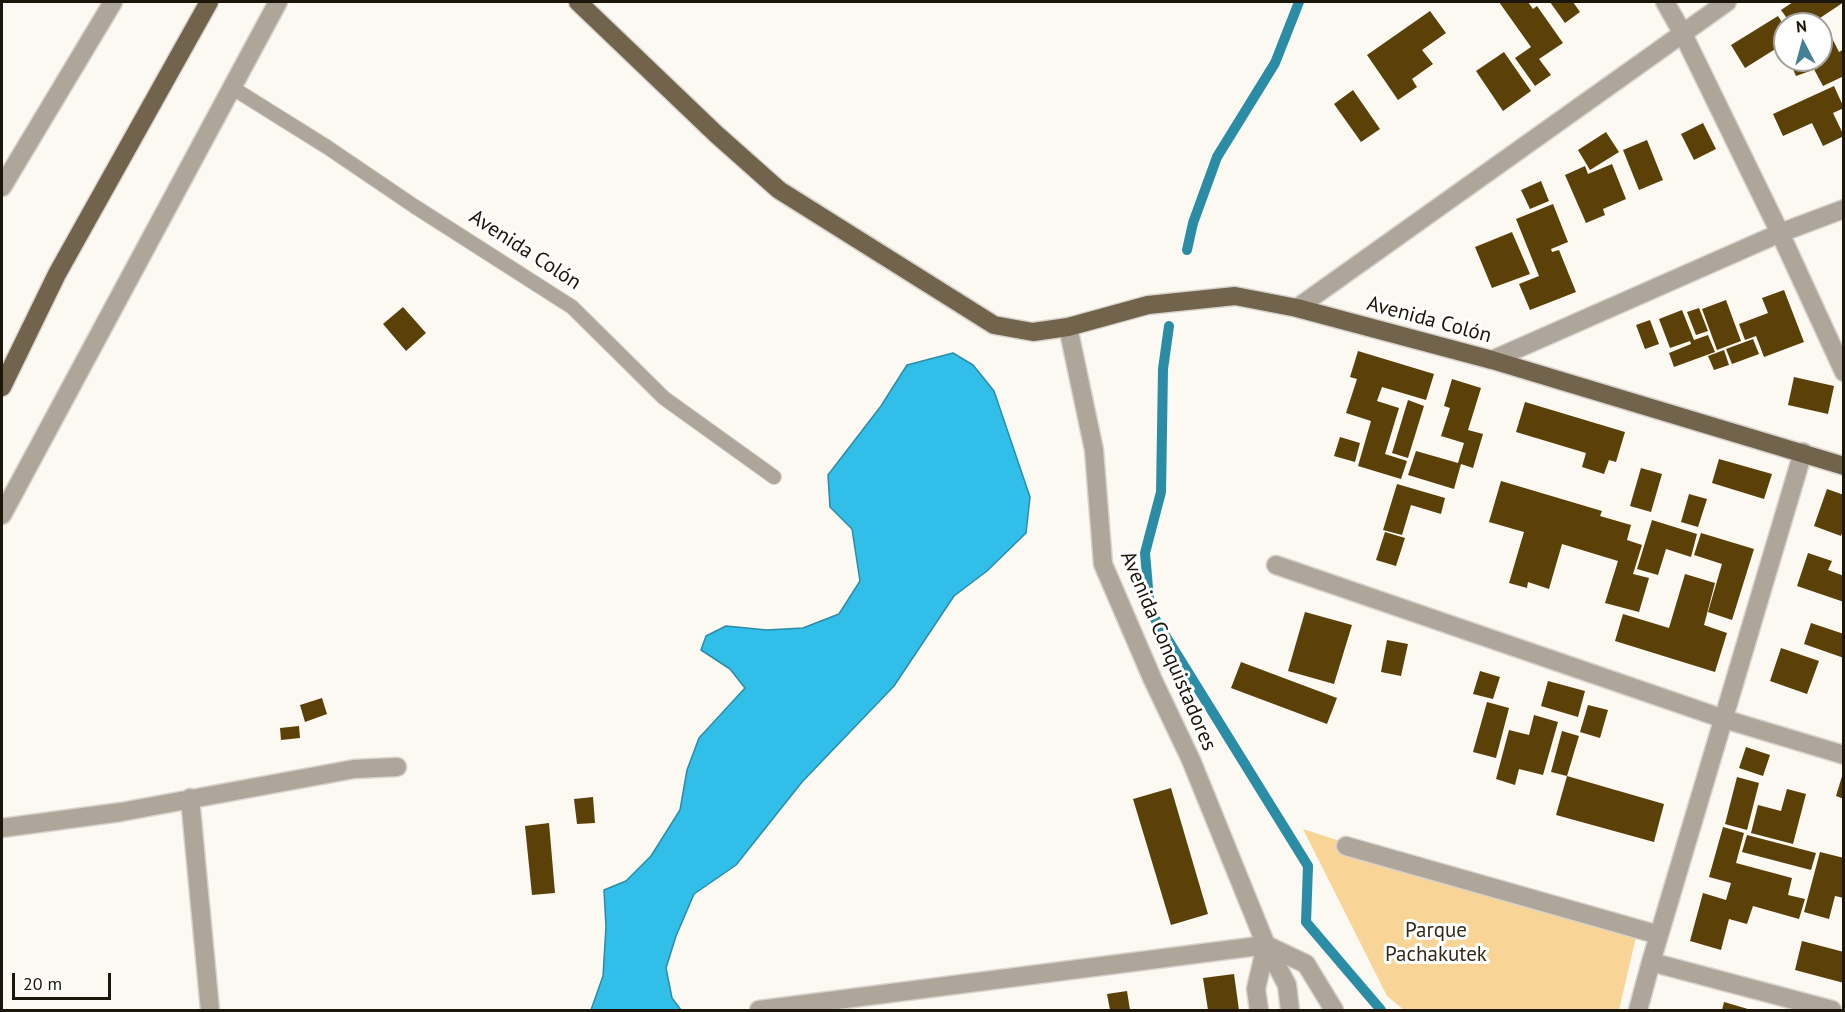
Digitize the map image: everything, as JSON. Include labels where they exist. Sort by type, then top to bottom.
[{"type":"main road","points":[[2,387],[57,274],[209,2]]},
{"type":"main road","name":"Avenida Colón","points":[[578,2],[716,134],[779,190],[994,325],[1034,332],[1068,327],[1148,305],[1235,296],[1297,308],[1492,360],[1844,466]]},
{"type":"street","points":[[2,187],[113,2]]},
{"type":"street","points":[[2,514],[278,2]]},
{"type":"street","points":[[1665,2],[1682,32],[1780,233],[1844,372]]},
{"type":"street","points":[[1297,308],[1727,2]]},
{"type":"street","points":[[1492,360],[1780,233],[1844,209]]},
{"type":"street","name":"Avenida Conquistadores","points":[[1068,327],[1094,450],[1103,564],[1152,678],[1191,760],[1266,945],[1287,986],[1290,1011]]},
{"type":"street","points":[[1638,1011],[1803,452]]},
{"type":"street","points":[[1275,565],[1724,719],[1844,755]]},
{"type":"street","points":[[2,828],[121,812],[354,770],[397,767]]},
{"type":"street","points":[[190,798],[210,1011]]},
{"type":"street","points":[[1346,846],[1659,935]]},
{"type":"street","points":[[1258,1011],[1256,989],[1266,945]]},
{"type":"street","points":[[759,1011],[1266,945],[1306,964],[1334,1011]]},
{"type":"street","points":[[1651,962],[1832,1011]]},
{"type":"lane","name":"Avenida Colón","points":[[231,87],[572,307],[664,398],[774,477]]},
{"type":"green space","name":"Parque Pachakutek","points":[[1303,829],[1636,937],[1619,1010],[1404,1010],[1387,996]]},
{"type":"water","points":[[953,353],[973,365],[994,391],[1030,497],[1026,533],[987,571],[954,596],[894,686],[802,782],[736,865],[694,894],[676,936],[666,968],[672,998],[681,1010],[591,1010],[603,976],[606,927],[604,890],[626,881],[651,856],[680,810],[687,770],[699,738],[745,688],[730,669],[701,650],[706,636],[726,626],[767,630],[803,628],[839,614],[860,581],[852,529],[830,507],[828,475],[881,406],[907,365]]},
{"type":"building","points":[[1499,2],[1528,2],[1533,9],[1537,6],[1563,43],[1539,59],[1551,75],[1535,86],[1515,58],[1531,47]]},
{"type":"building","points":[[1550,2],[1573,2],[1580,12],[1565,23]]},
{"type":"building","points":[[1793,2],[1844,2],[1829,12],[1782,12],[1781,10]]},
{"type":"building","points":[[1430,11],[1446,33],[1422,50],[1433,64],[1412,79],[1417,87],[1398,100],[1367,55]]},
{"type":"building","points":[[1773,19],[1773,50],[1745,68],[1731,45]]},
{"type":"building","points":[[1833,40],[1839,52],[1844,49],[1844,76],[1823,86],[1815,72],[1833,72]]},
{"type":"building","points":[[1504,52],[1531,91],[1503,111],[1476,71]]},
{"type":"building","points":[[1794,72],[1807,72],[1796,76]]},
{"type":"building","points":[[1834,86],[1844,108],[1833,113],[1844,136],[1823,146],[1812,123],[1783,136],[1773,114]]},
{"type":"building","points":[[1353,90],[1380,129],[1361,142],[1334,104]]},
{"type":"building","points":[[1703,123],[1716,149],[1694,160],[1681,134]]},
{"type":"building","points":[[1606,132],[1619,152],[1590,170],[1578,150]]},
{"type":"building","points":[[1647,140],[1663,180],[1639,190],[1623,150]]},
{"type":"building","points":[[1612,164],[1626,199],[1603,209],[1605,215],[1586,223],[1565,175],[1585,166],[1588,174]]},
{"type":"building","points":[[1541,181],[1549,201],[1530,209],[1521,190]]},
{"type":"building","points":[[1553,204],[1568,242],[1551,249],[1552,252],[1559,250],[1576,292],[1530,310],[1519,284],[1539,276],[1516,219]]},
{"type":"building","points":[[1512,232],[1530,274],[1492,288],[1475,247]]},
{"type":"building","points":[[1784,290],[1804,342],[1764,357],[1756,336],[1745,340],[1739,324],[1768,313],[1762,298]]},
{"type":"building","points":[[1726,300],[1741,341],[1717,350],[1702,309]]},
{"type":"building","points":[[403,307],[426,333],[406,351],[383,324]]},
{"type":"building","points":[[1699,308],[1708,331],[1696,335],[1687,312]]},
{"type":"building","points":[[1682,310],[1694,340],[1708,335],[1715,352],[1674,367],[1669,353],[1691,344],[1690,341],[1670,348],[1659,319]]},
{"type":"building","points":[[1650,320],[1659,344],[1645,349],[1636,325]]},
{"type":"building","points":[[1753,339],[1759,354],[1732,364],[1726,349]]},
{"type":"building","points":[[1724,350],[1729,365],[1714,370],[1708,356]]},
{"type":"building","points":[[1358,351],[1434,374],[1426,400],[1382,387],[1377,401],[1399,408],[1385,454],[1407,461],[1401,479],[1358,466],[1371,421],[1346,413],[1357,379],[1350,377]]},
{"type":"building","points":[[1794,377],[1834,386],[1828,414],[1788,405]]},
{"type":"building","points":[[1452,379],[1481,388],[1468,430],[1483,434],[1473,468],[1461,464],[1454,489],[1408,475],[1416,451],[1458,463],[1464,443],[1441,436],[1450,408],[1444,406]]},
{"type":"building","points":[[1408,400],[1424,406],[1408,458],[1392,453]]},
{"type":"building","points":[[1525,402],[1625,432],[1616,462],[1609,460],[1604,474],[1582,467],[1586,453],[1516,432]]},
{"type":"building","points":[[1340,437],[1360,443],[1355,462],[1334,456]]},
{"type":"building","points":[[1719,459],[1772,474],[1764,499],[1712,483]]},
{"type":"building","points":[[1641,468],[1662,474],[1651,512],[1630,506]]},
{"type":"building","points":[[1501,481],[1602,511],[1600,516],[1631,525],[1627,540],[1642,545],[1633,574],[1649,578],[1639,612],[1605,603],[1618,561],[1562,544],[1549,589],[1528,582],[1527,588],[1509,583],[1524,532],[1489,522]]},
{"type":"building","points":[[1397,484],[1445,498],[1441,514],[1411,505],[1402,535],[1383,530]]},
{"type":"building","points":[[1827,489],[1844,495],[1844,527],[1841,536],[1814,526]]},
{"type":"building","points":[[1689,494],[1707,499],[1698,527],[1681,522]]},
{"type":"building","points":[[1652,520],[1697,534],[1691,557],[1666,549],[1658,575],[1637,569]]},
{"type":"building","points":[[1385,532],[1405,538],[1396,566],[1376,560]]},
{"type":"building","points":[[1701,533],[1754,549],[1732,620],[1708,612],[1722,564],[1694,555]]},
{"type":"building","points":[[1808,553],[1832,561],[1828,570],[1844,576],[1844,602],[1797,586]]},
{"type":"building","points":[[1685,574],[1715,583],[1704,625],[1727,633],[1715,672],[1615,641],[1623,614],[1669,628]]},
{"type":"building","points":[[1305,612],[1352,625],[1334,684],[1288,671]]},
{"type":"building","points":[[1811,623],[1844,634],[1844,658],[1804,644]]},
{"type":"building","points":[[1387,640],[1408,644],[1401,676],[1381,672]]},
{"type":"building","points":[[1781,648],[1819,661],[1807,694],[1770,681]]},
{"type":"building","points":[[1241,662],[1337,698],[1327,724],[1231,688]]},
{"type":"building","points":[[1480,671],[1500,677],[1493,699],[1473,694]]},
{"type":"building","points":[[1548,681],[1585,691],[1578,717],[1541,706]]},
{"type":"building","points":[[322,698],[327,714],[305,722],[300,705]]},
{"type":"building","points":[[1487,702],[1509,708],[1496,758],[1473,752]]},
{"type":"building","points":[[1588,705],[1608,710],[1600,738],[1580,732]]},
{"type":"building","points":[[1534,715],[1558,722],[1543,775],[1519,769],[1515,785],[1496,779],[1509,730],[1529,735]]},
{"type":"building","points":[[299,726],[300,738],[281,740],[280,728]]},
{"type":"building","points":[[1562,731],[1579,736],[1567,776],[1551,772]]},
{"type":"building","points":[[1746,747],[1770,755],[1763,776],[1739,768]]},
{"type":"building","points":[[1844,773],[1844,799],[1836,796]]},
{"type":"building","points":[[1567,776],[1664,804],[1654,842],[1556,815]]},
{"type":"building","points":[[1737,777],[1759,783],[1747,830],[1725,824]]},
{"type":"building","points":[[1171,788],[1208,914],[1171,925],[1133,799]]},
{"type":"building","points":[[1787,789],[1806,794],[1793,844],[1751,833],[1758,805],[1781,811]]},
{"type":"building","points":[[593,797],[595,823],[577,824],[574,799]]},
{"type":"building","points":[[549,823],[555,893],[532,895],[525,826]]},
{"type":"building","points":[[1723,827],[1744,833],[1736,863],[1792,878],[1788,895],[1805,899],[1799,919],[1753,906],[1747,924],[1729,919],[1721,950],[1690,941],[1703,893],[1726,900],[1731,883],[1709,877]]},
{"type":"building","points":[[1747,835],[1816,853],[1811,870],[1742,852]]},
{"type":"building","points":[[1820,852],[1844,858],[1844,898],[1835,896],[1829,919],[1804,912]]},
{"type":"building","points":[[1802,941],[1844,952],[1844,983],[1795,970]]},
{"type":"building","points":[[1234,974],[1239,1010],[1208,1010],[1203,978]]},
{"type":"building","points":[[1127,991],[1130,1010],[1110,1010],[1107,994]]},
{"type":"building","points":[[1724,1002],[1748,1009],[1748,1010],[1722,1010]]},
{"type":"waterway","points":[[1187,250],[1193,223],[1217,157],[1275,63],[1299,2]]},
{"type":"waterway","points":[[1169,326],[1163,369],[1161,492],[1145,553],[1150,611],[1308,866],[1306,922],[1381,1010]]}]
